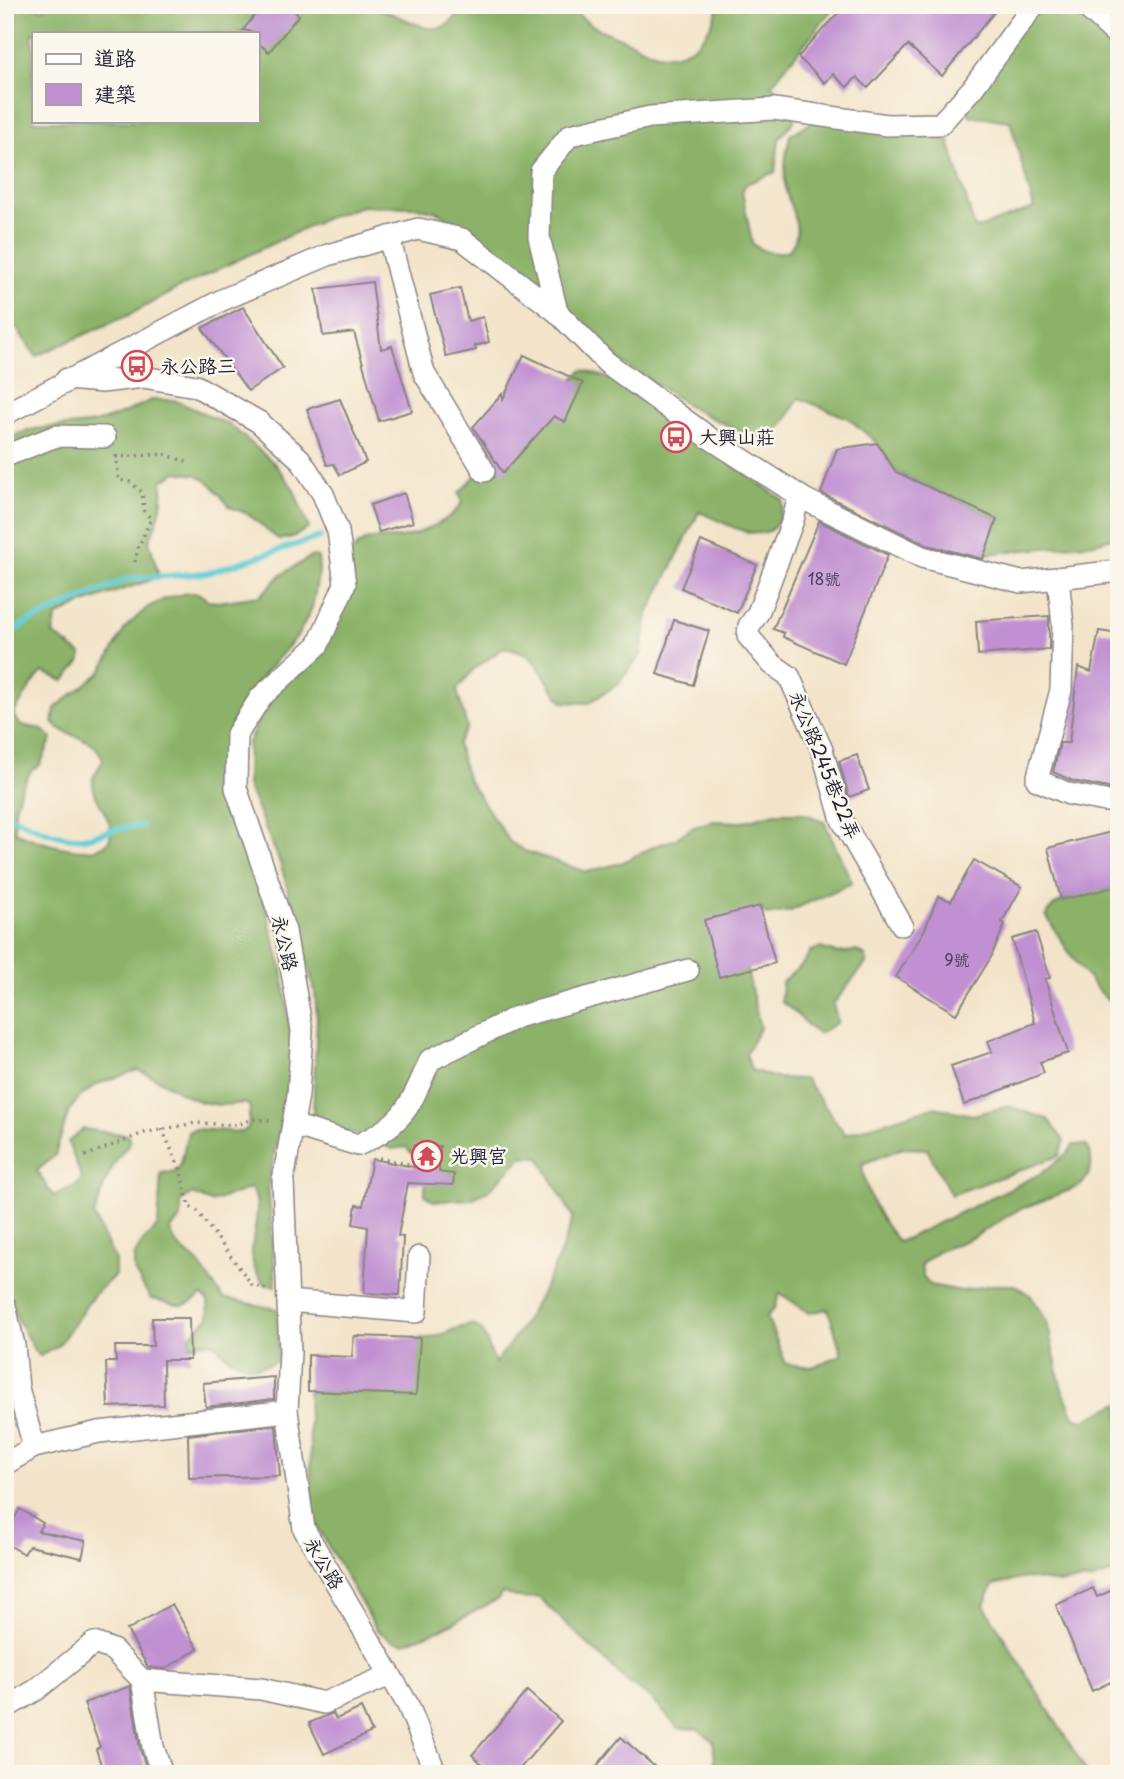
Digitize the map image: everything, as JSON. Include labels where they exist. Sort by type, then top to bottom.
[{"type":"street","points":[[557,312],[539,237],[541,171],[570,135],[650,117],[774,109],[887,125],[940,124],[972,89],[1034,5]]},
{"type":"street","points":[[1084,5],[1119,37]]},
{"type":"street","points":[[5,414],[222,300],[328,256],[418,229],[462,239],[557,312],[606,362],[708,437],[799,496],[922,557],[1021,582],[1119,571]]},
{"type":"street","points":[[389,237],[424,373],[484,471]]},
{"type":"street","name":"永公路","points":[[68,379],[102,382],[143,376],[196,386],[259,422],[300,459],[323,494],[338,531],[345,584],[318,645],[261,697],[237,734],[234,761],[236,788],[285,931],[302,1031],[298,1095],[286,1124],[283,1181],[288,1301],[287,1411],[304,1529],[408,1705],[435,1773]]},
{"type":"street","points":[[5,452],[10,454],[56,436],[105,437]]},
{"type":"street","name":"永公路245巷22弄","points":[[799,496],[793,520],[758,613],[749,626],[748,636],[772,664],[789,676],[822,750],[842,820],[902,925]]},
{"type":"street","points":[[1058,578],[1063,625],[1061,690],[1037,780],[1069,793],[1105,801]]},
{"type":"street","points":[[286,1124],[358,1145],[386,1132],[409,1107],[430,1060],[517,1017],[688,970]]},
{"type":"street","points":[[288,1301],[416,1312],[419,1257]]},
{"type":"street","points":[[5,1306],[10,1362],[34,1447]]},
{"type":"street","points":[[5,1464],[34,1447],[99,1433],[287,1411]]},
{"type":"street","points":[[7,1707],[36,1690],[94,1643],[113,1650],[142,1680],[153,1747],[162,1774]]},
{"type":"street","points":[[142,1680],[261,1689],[324,1703],[390,1675]]},
{"type":"path","points":[[116,457],[163,454],[190,463]]},
{"type":"path","points":[[119,480],[130,482],[142,492],[144,511],[151,519],[138,548],[134,566]]},
{"type":"path","points":[[85,1156],[162,1129],[195,1123],[237,1125],[253,1119],[286,1124]]},
{"type":"path","points":[[162,1129],[180,1169],[189,1206],[197,1211],[224,1249],[243,1268],[253,1286]]},
{"type":"green space","points":[[25,5],[43,9],[50,5],[371,5],[426,28],[440,28],[449,24],[466,5],[569,5],[582,18],[604,31],[654,53],[670,55],[690,49],[698,42],[711,25],[719,5],[836,5],[771,85],[788,100],[794,121],[779,139],[775,172],[746,184],[742,191],[752,243],[760,249],[774,253],[789,250],[796,235],[795,219],[785,186],[790,135],[812,122],[828,106],[893,117],[942,117],[975,229],[1034,208],[1010,121],[970,116],[967,106],[1031,5],[1096,5],[1119,21],[1119,520],[1112,522],[1114,537],[1096,543],[984,554],[997,519],[896,472],[877,443],[848,418],[799,398],[782,426],[761,441],[697,411],[627,366],[536,286],[460,225],[438,212],[415,207],[362,206],[324,219],[175,290],[131,314],[36,356],[17,329],[5,324],[5,11]]},
{"type":"green space","points":[[583,370],[608,378],[783,500],[780,518],[773,528],[763,533],[738,529],[699,512],[648,614],[641,654],[619,683],[589,703],[563,702],[532,660],[525,654],[503,648],[473,670],[457,690],[467,727],[457,744],[467,778],[510,842],[525,851],[587,872],[621,863],[657,845],[674,840],[693,827],[712,821],[742,822],[775,813],[802,813],[824,821],[852,883],[790,911],[766,915],[760,907],[747,970],[760,1028],[746,1053],[751,1070],[776,1078],[805,1079],[845,1134],[934,1107],[973,1115],[1008,1106],[1048,1119],[1064,1141],[1059,1156],[951,1195],[927,1149],[903,1148],[862,1164],[874,1206],[899,1242],[1040,1174],[1068,1153],[1073,1145],[1086,1145],[1089,1150],[1091,1166],[1080,1186],[1016,1211],[974,1237],[939,1251],[921,1264],[923,1276],[930,1285],[962,1291],[991,1285],[1015,1285],[1031,1296],[1047,1322],[1061,1386],[1074,1417],[1084,1420],[1119,1403],[1119,1571],[1092,1580],[1060,1583],[1025,1578],[993,1585],[984,1605],[1088,1774],[707,1774],[715,1765],[713,1741],[698,1729],[678,1728],[652,1699],[630,1684],[538,1597],[523,1599],[502,1593],[498,1599],[442,1629],[404,1643],[392,1641],[376,1629],[317,1526],[312,1503],[308,1391],[394,1393],[420,1338],[434,1337],[460,1327],[474,1325],[483,1332],[495,1363],[541,1294],[573,1217],[539,1157],[522,1157],[488,1191],[471,1199],[433,1201],[425,1195],[426,1170],[406,1147],[392,1149],[359,1135],[324,1128],[313,1114],[317,1019],[315,991],[281,865],[247,785],[248,743],[266,703],[321,649],[347,559],[358,545],[374,538],[398,538],[414,534],[443,521],[462,502],[459,493],[529,420]],"holes":[[[780,1293],[809,1313],[828,1309],[842,1355],[812,1367],[786,1364],[767,1317],[775,1307]]]},
{"type":"green space","points":[[152,400],[174,400],[230,425],[274,463],[293,488],[309,528],[293,537],[279,540],[248,514],[230,507],[211,484],[197,475],[176,472],[162,481],[160,512],[149,540],[158,573],[151,580],[81,604],[56,617],[53,634],[81,654],[81,661],[64,681],[43,672],[13,715],[21,725],[41,729],[52,738],[40,765],[31,771],[21,788],[15,808],[15,832],[37,841],[70,849],[99,848],[108,842],[110,824],[93,786],[94,777],[103,759],[93,745],[66,733],[53,723],[55,708],[101,672],[126,627],[148,607],[187,593],[198,593],[209,601],[217,602],[260,596],[281,575],[312,556],[318,557],[319,571],[312,608],[298,635],[243,699],[229,730],[224,759],[224,788],[257,875],[282,969],[290,1029],[292,1070],[268,1184],[276,1286],[266,1285],[257,1273],[253,1261],[257,1211],[251,1188],[211,1202],[192,1194],[181,1200],[181,1218],[170,1230],[176,1244],[198,1263],[223,1298],[277,1309],[278,1360],[259,1366],[243,1365],[235,1361],[214,1343],[200,1342],[190,1347],[190,1336],[209,1317],[208,1301],[202,1295],[182,1305],[151,1299],[134,1271],[134,1257],[143,1241],[158,1226],[161,1173],[176,1172],[181,1164],[188,1132],[194,1129],[242,1132],[248,1128],[250,1107],[245,1103],[226,1105],[198,1101],[138,1070],[97,1084],[79,1098],[69,1111],[55,1155],[37,1171],[53,1196],[77,1185],[82,1179],[68,1142],[83,1129],[128,1135],[130,1143],[112,1168],[94,1216],[115,1260],[115,1275],[94,1295],[58,1346],[40,1356],[35,1352],[13,1311],[5,1280],[5,441],[32,430],[98,422]]},
{"type":"green space","points":[[1119,886],[1119,1008],[1089,979],[1046,915],[1068,897]]},
{"type":"green space","points":[[820,948],[837,953],[856,951],[866,956],[867,962],[833,1004],[838,1022],[818,1034],[781,1002],[782,982],[801,966],[811,951]]},
{"type":"building","points":[[263,5],[287,5],[299,15],[269,52],[259,44],[259,32],[243,30]]},
{"type":"building","points":[[845,5],[1000,5],[942,76],[908,45],[868,88],[857,77],[847,87],[833,74],[825,83],[798,57]]},
{"type":"building","points":[[372,282],[381,349],[392,346],[412,411],[379,421],[354,332],[323,336],[316,289]]},
{"type":"building","points":[[460,288],[468,321],[483,317],[489,342],[475,346],[476,350],[446,357],[430,295]]},
{"type":"building","points":[[243,307],[283,368],[248,391],[202,328]]},
{"type":"building","points":[[524,355],[583,383],[565,422],[554,416],[503,473],[473,427],[502,394],[503,399]]},
{"type":"building","points":[[340,399],[366,462],[340,475],[334,464],[327,465],[307,409]]},
{"type":"building","points":[[877,443],[896,472],[997,519],[983,559],[927,545],[821,493],[837,449]]},
{"type":"building","points":[[404,493],[413,522],[379,532],[370,505]]},
{"type":"building","points":[[819,521],[888,555],[844,664],[783,637],[784,633],[773,629]]},
{"type":"building","points":[[701,541],[757,565],[737,613],[681,588]]},
{"type":"building","points":[[1049,616],[1049,649],[978,655],[976,621]]},
{"type":"building","points":[[674,620],[709,631],[693,685],[657,674]]},
{"type":"building","points":[[1099,631],[1119,634],[1119,792],[1115,794],[1108,788],[1073,781],[1053,772],[1060,743],[1069,743],[1078,667],[1091,672]]},
{"type":"building","points":[[857,755],[869,790],[849,797],[839,761]]},
{"type":"building","points":[[1119,830],[1119,886],[1061,900],[1048,848]]},
{"type":"building","points":[[974,860],[1022,887],[1002,922],[1005,924],[991,957],[956,1014],[896,977],[925,929],[938,896],[951,901]]},
{"type":"building","points":[[760,906],[775,963],[719,977],[704,920]]},
{"type":"building","points":[[1036,932],[1050,978],[1045,979],[1068,1053],[1040,1062],[1044,1073],[964,1105],[951,1066],[992,1052],[988,1041],[1035,1023],[1012,939]]},
{"type":"building","points":[[414,1145],[440,1146],[439,1172],[454,1174],[453,1185],[408,1183],[398,1236],[403,1237],[400,1295],[364,1293],[368,1227],[353,1224],[356,1205],[363,1206],[372,1159],[414,1167]]},
{"type":"building","points":[[152,1318],[189,1318],[190,1360],[163,1360],[164,1405],[108,1407],[106,1362],[116,1362],[115,1346],[153,1346]]},
{"type":"building","points":[[354,1336],[420,1338],[416,1395],[308,1391],[308,1355],[352,1357]]},
{"type":"building","points":[[274,1377],[274,1399],[206,1407],[203,1383]]},
{"type":"building","points":[[276,1425],[280,1476],[189,1478],[188,1435]]},
{"type":"building","points":[[20,1509],[43,1523],[38,1531],[86,1541],[82,1558],[29,1546],[24,1554],[5,1543],[5,1533]]},
{"type":"building","points":[[1119,1587],[1119,1678],[1092,1691],[1056,1605],[1093,1588],[1097,1597]]},
{"type":"building","points":[[172,1604],[198,1649],[165,1669],[148,1667],[127,1630]]},
{"type":"building","points":[[130,1686],[140,1749],[148,1774],[104,1774],[96,1749],[100,1747],[84,1703]]},
{"type":"building","points":[[527,1691],[561,1721],[515,1774],[493,1774],[472,1755]]},
{"type":"building","points":[[361,1708],[372,1732],[324,1754],[309,1723],[333,1713],[336,1719]]},
{"type":"building","points":[[621,1737],[663,1774],[590,1774]]},
{"type":"waterway","points":[[5,637],[26,623],[127,579],[207,573],[320,537]]},
{"type":"waterway","points":[[5,813],[46,831],[68,837],[89,837],[121,828],[142,826]]},
{"type":"place","name":"永公路三","points":[[137,366]]},
{"type":"place","name":"大興山莊","points":[[676,437]]},
{"type":"place","name":"光興宮","points":[[427,1156]]}]
